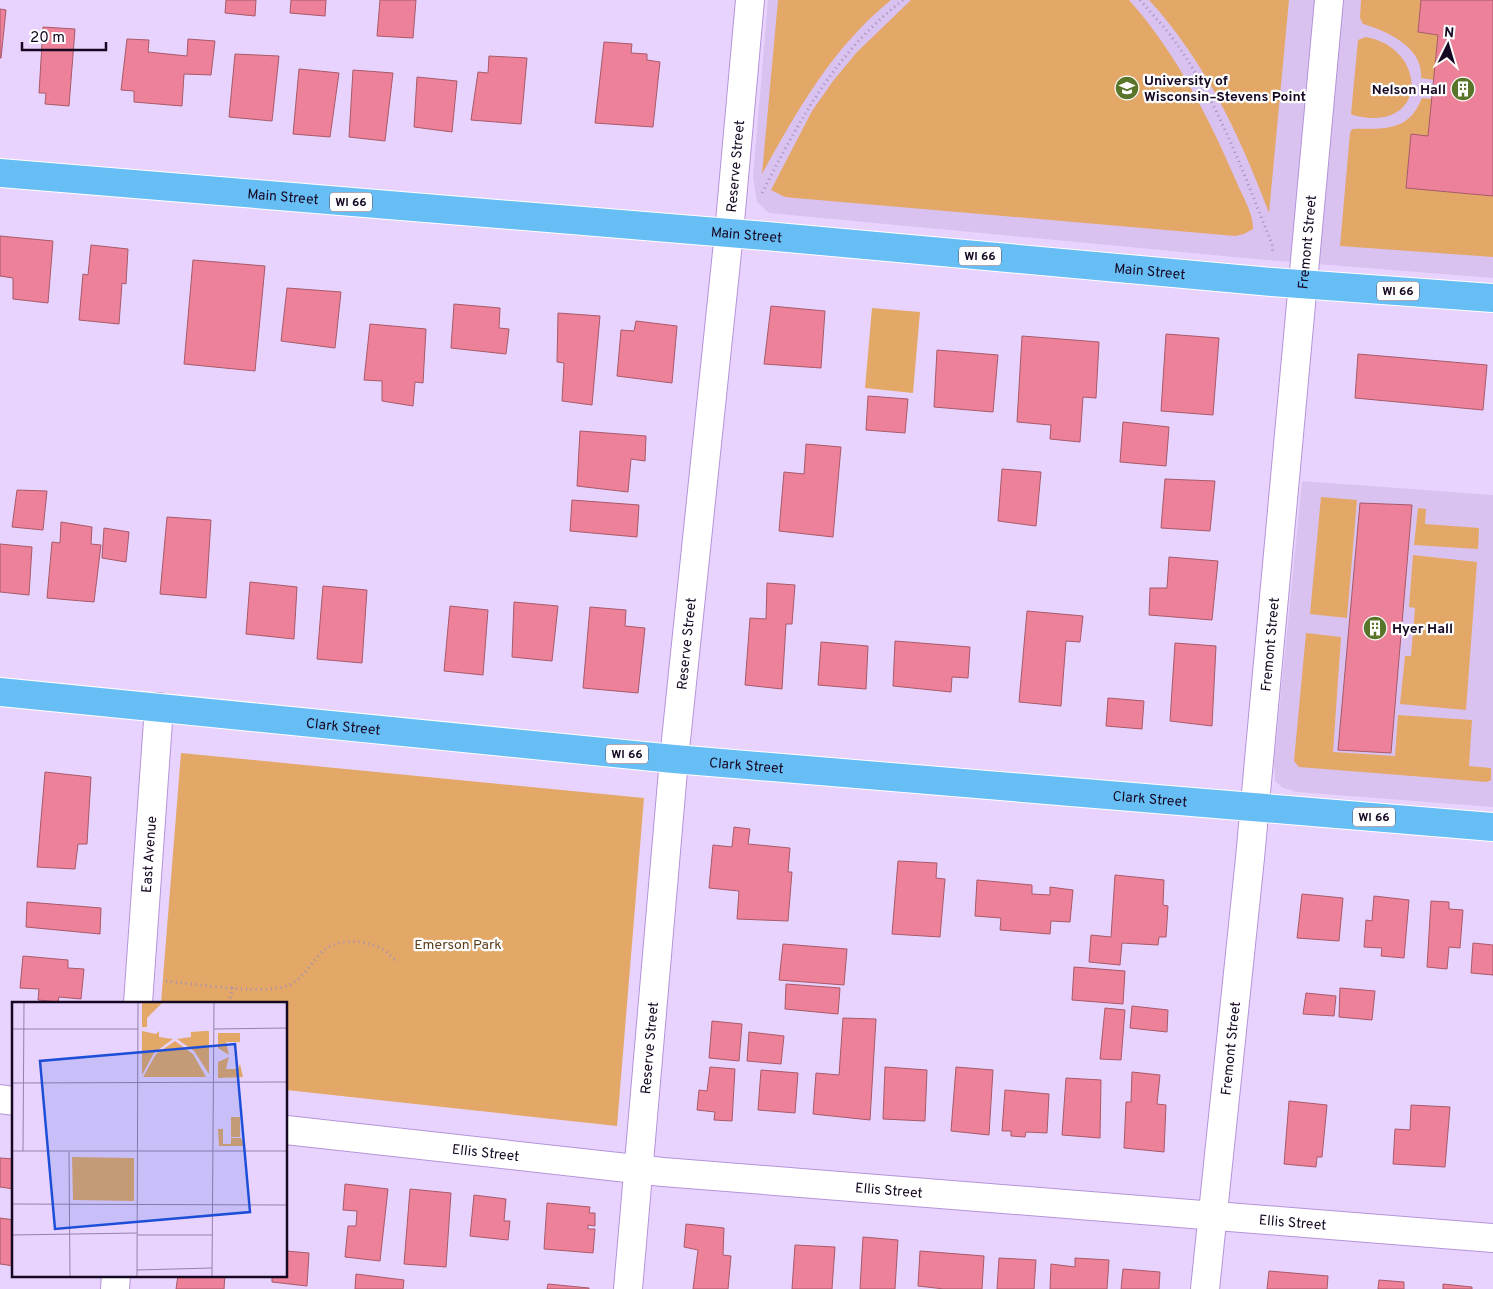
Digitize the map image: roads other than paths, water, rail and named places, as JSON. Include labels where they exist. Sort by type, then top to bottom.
[{"type":"main road","name":"Main Street","points":[[0,173],[729,233],[1303,284],[1493,298]]},
{"type":"main road","name":"Clark Street","points":[[0,692],[674,759],[1493,827]]},
{"type":"street","name":"Reserve Street","points":[[628,1289],[674,759],[729,233],[750,0]]},
{"type":"street","name":"Fremont Street","points":[[1205,1289],[1254,807],[1329,0]]},
{"type":"street","name":"East Avenue","points":[[138,1002],[160,708]]},
{"type":"street","name":"Ellis Street","points":[[288,1130],[639,1169],[1493,1238]]},
{"type":"street","points":[[115,1289],[116,1276]]},
{"type":"place","name":"University of Wisconsin–Stevens Point","points":[[1127,88]]},
{"type":"place","name":"Nelson Hall","points":[[1463,89]]},
{"type":"place","name":"Hyer Hall","points":[[1375,628]]},
{"type":"park label","name":"Emerson Park","points":[[458,944]]}]
